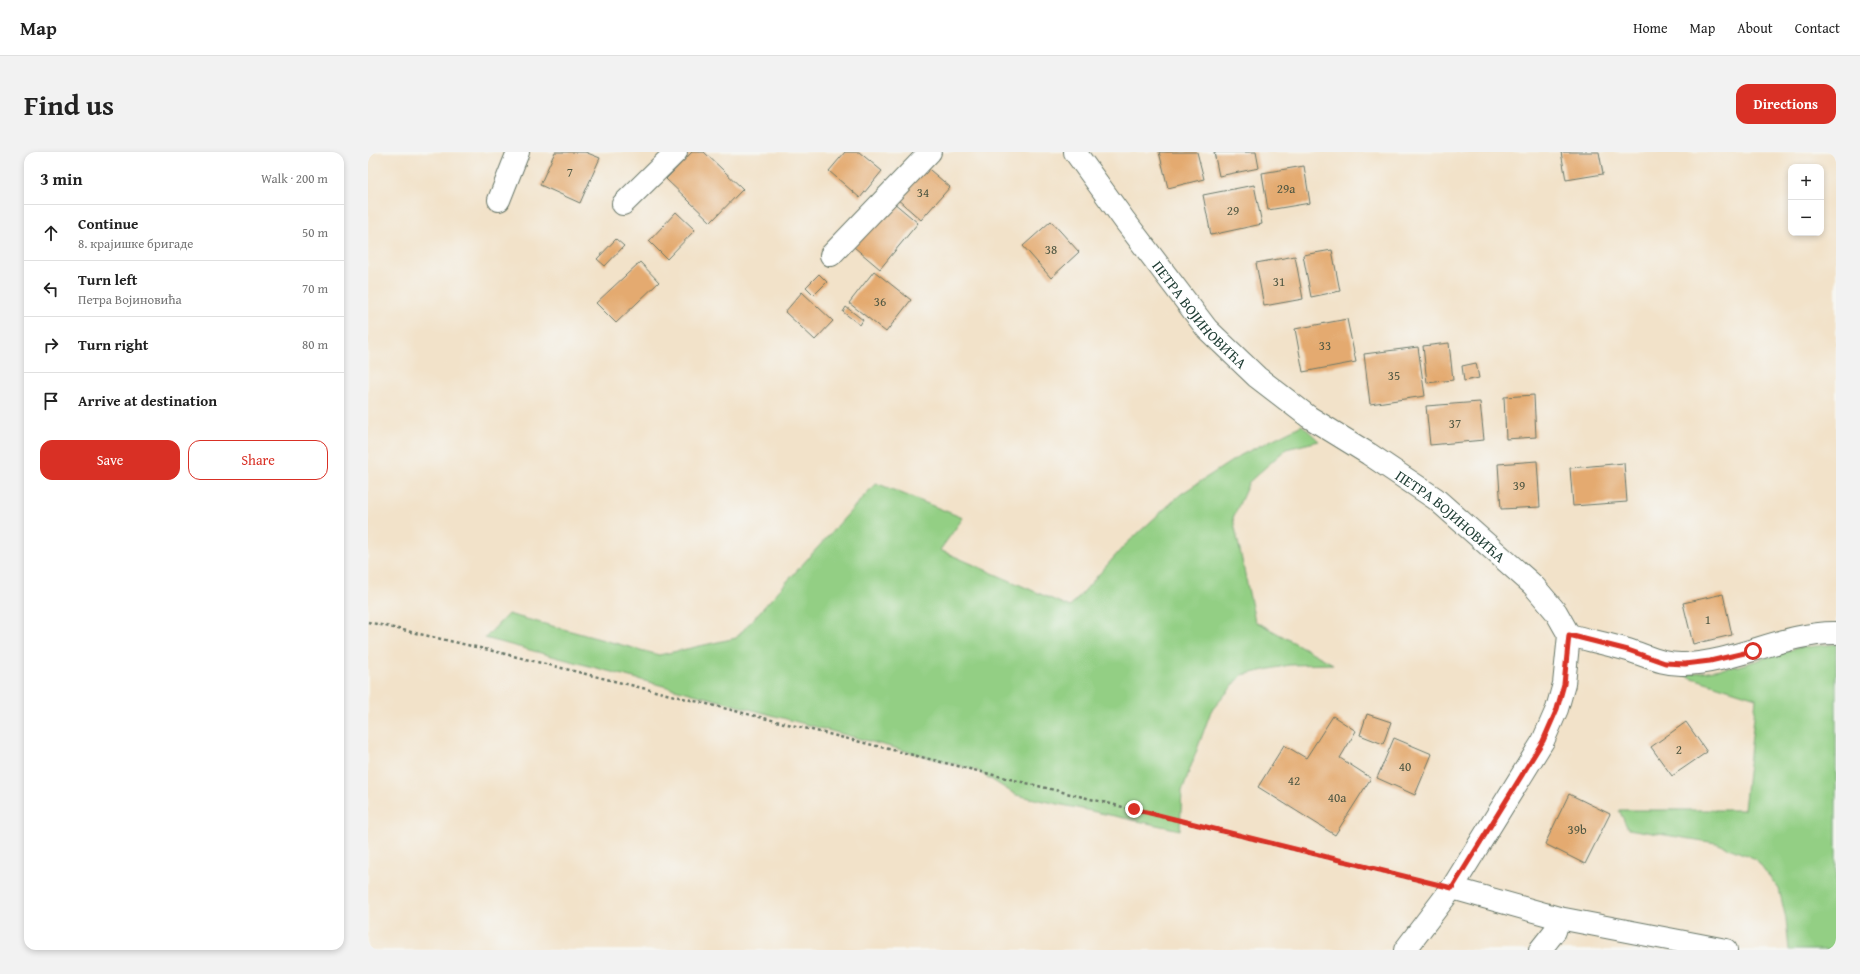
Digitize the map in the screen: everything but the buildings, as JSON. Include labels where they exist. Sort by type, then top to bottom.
[{"type":"street","points":[[499,200],[518,152]]},
{"type":"street","points":[[623,204],[676,152]]},
{"type":"street","points":[[831,255],[930,152]]},
{"type":"street","name":"ПЕТРА ВОЈИНОВИЋА","points":[[1075,152],[1129,227],[1208,329],[1257,377],[1309,417],[1436,498],[1533,585],[1556,612],[1569,635]]},
{"type":"street","points":[[1406,950],[1452,888],[1543,741],[1557,709],[1564,684],[1569,635],[1628,650],[1665,663],[1685,664],[1718,659],[1801,638],[1836,633]]},
{"type":"street","points":[[1452,888],[1559,918],[1726,950]]},
{"type":"street","points":[[1540,950],[1555,931],[1559,918]]},
{"type":"path","points":[[368,622],[493,651],[1452,888]]},
{"type":"green space","points":[[1302,425],[1319,441],[1286,449],[1249,482],[1233,518],[1255,621],[1333,664],[1289,665],[1242,675],[1211,711],[1182,791],[1180,830],[1016,795],[976,770],[485,638],[508,614],[659,655],[736,638],[876,483],[963,518],[940,550],[1070,607],[1124,546],[1181,494],[1241,455]]},
{"type":"green space","points":[[1836,644],[1836,950],[1789,950],[1786,919],[1779,889],[1756,859],[1716,843],[1628,829],[1619,810],[1744,810],[1756,698],[1683,675],[1739,666],[1796,648]]},
{"type":"route","points":[[1134,809],[1452,888],[1543,741],[1557,709],[1564,684],[1569,635],[1628,650],[1665,663],[1685,664],[1710,661],[1753,651]]}]
